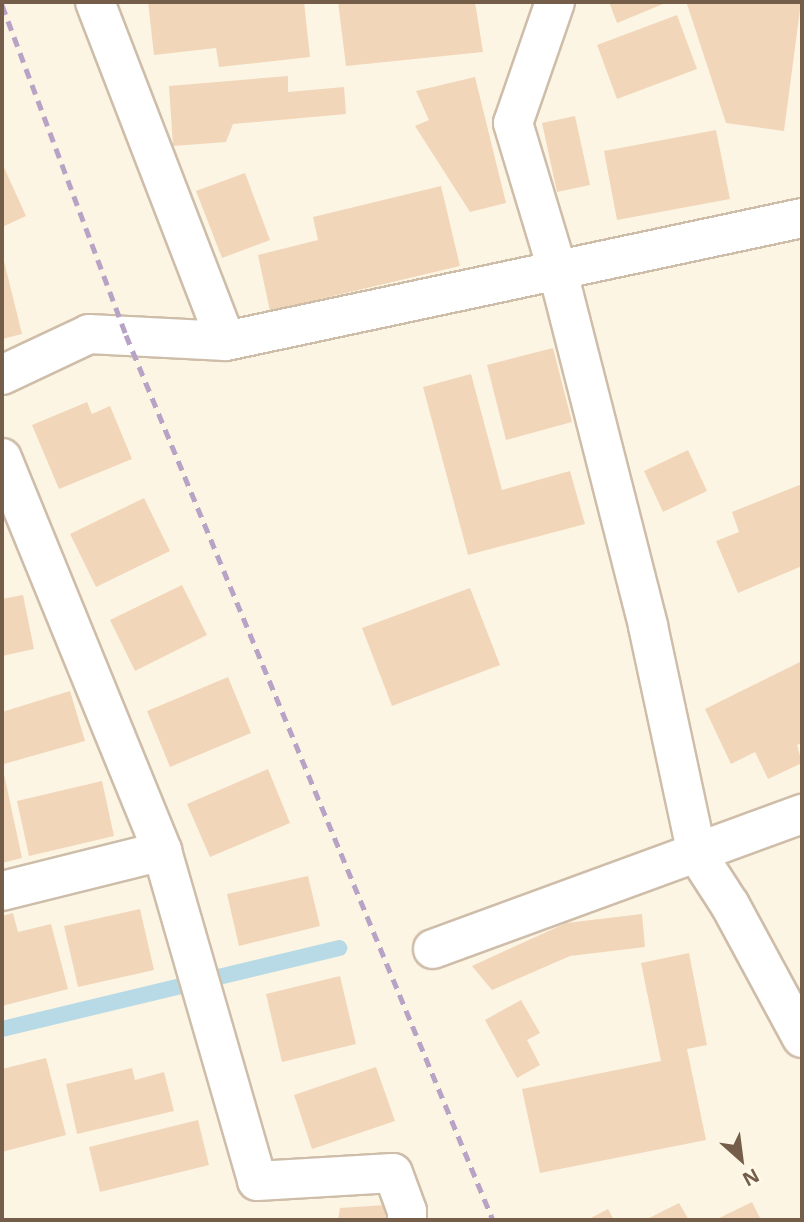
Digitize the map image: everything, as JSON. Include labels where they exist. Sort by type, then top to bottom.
[{"type":"street","points":[[95,2],[226,341]]},
{"type":"street","points":[[555,2],[513,123],[558,272],[648,626],[697,854],[730,905],[802,1038]]},
{"type":"street","points":[[2,375],[89,334],[226,341],[802,218]]},
{"type":"street","points":[[2,458],[162,852],[257,1181],[393,1173],[407,1211],[407,1220]]},
{"type":"street","points":[[433,949],[802,814]]},
{"type":"street","points":[[2,891],[162,852]]},
{"type":"building","points":[[148,2],[304,2],[310,57],[219,67],[216,48],[154,55]]},
{"type":"building","points":[[338,2],[475,2],[483,52],[346,66]]},
{"type":"building","points":[[609,2],[668,2],[617,23]]},
{"type":"building","points":[[801,2],[784,131],[726,123],[687,4]]},
{"type":"building","points":[[677,15],[697,69],[617,99],[597,45]]},
{"type":"building","points":[[288,76],[288,92],[344,87],[346,114],[233,124],[226,142],[173,146],[169,86]]},
{"type":"building","points":[[475,77],[506,203],[470,212],[415,126],[429,120],[416,91]]},
{"type":"building","points":[[575,116],[590,185],[557,192],[542,123]]},
{"type":"building","points":[[716,130],[730,199],[617,220],[604,151]]},
{"type":"building","points":[[2,163],[26,216],[2,227]]},
{"type":"building","points":[[245,173],[270,240],[222,258],[196,191]]},
{"type":"building","points":[[441,186],[460,266],[270,311],[258,255],[318,240],[313,217]]},
{"type":"building","points":[[2,258],[22,334],[2,339]]},
{"type":"building","points":[[553,348],[572,422],[506,440],[487,365]]},
{"type":"building","points":[[471,374],[502,490],[570,471],[585,524],[468,555],[423,387]]},
{"type":"building","points":[[87,402],[92,414],[110,406],[132,459],[59,489],[32,425]]},
{"type":"building","points":[[688,450],[707,491],[663,512],[644,471]]},
{"type":"building","points":[[802,484],[802,566],[738,593],[716,541],[739,532],[732,512]]},
{"type":"building","points":[[144,498],[170,551],[96,587],[70,534]]},
{"type":"building","points":[[182,585],[207,635],[135,671],[110,620]]},
{"type":"building","points":[[470,588],[500,665],[392,706],[362,628]]},
{"type":"building","points":[[23,595],[34,649],[2,656],[2,599]]},
{"type":"building","points":[[802,661],[802,743],[797,745],[802,763],[768,779],[755,752],[731,764],[705,709]]},
{"type":"building","points":[[228,677],[251,733],[170,767],[147,711]]},
{"type":"building","points":[[70,691],[85,741],[4,764],[2,712]]},
{"type":"building","points":[[268,769],[290,823],[210,857],[187,804]]},
{"type":"building","points":[[4,774],[22,858],[2,863],[2,775]]},
{"type":"building","points":[[102,781],[114,836],[29,856],[17,801]]},
{"type":"building","points":[[308,876],[320,926],[239,946],[227,894]]},
{"type":"building","points":[[140,909],[154,970],[78,987],[64,926]]},
{"type":"building","points":[[13,913],[18,932],[51,924],[68,989],[2,1006],[2,916]]},
{"type":"building","points":[[642,914],[645,947],[570,956],[492,990],[472,966],[566,923]]},
{"type":"building","points":[[689,953],[707,1045],[687,1049],[706,1140],[540,1173],[522,1089],[661,1061],[641,963]]},
{"type":"building","points":[[340,976],[356,1044],[282,1062],[266,994]]},
{"type":"building","points":[[521,1000],[540,1033],[527,1040],[540,1065],[517,1078],[485,1020]]},
{"type":"building","points":[[46,1058],[66,1135],[2,1152],[2,1069]]},
{"type":"building","points":[[376,1067],[395,1121],[312,1149],[294,1095]]},
{"type":"building","points":[[132,1068],[135,1080],[164,1072],[174,1111],[77,1134],[66,1084]]},
{"type":"building","points":[[198,1120],[209,1165],[100,1192],[89,1147]]},
{"type":"building","points":[[752,1202],[761,1220],[715,1220]]},
{"type":"building","points":[[679,1203],[689,1220],[645,1220]]},
{"type":"building","points":[[385,1205],[386,1220],[338,1220],[340,1208]]},
{"type":"building","points":[[608,1209],[614,1220],[587,1220]]},
{"type":"waterway","points":[[2,1029],[339,948]]},
{"type":"railway","points":[[2,5],[126,335],[493,1220]]}]
